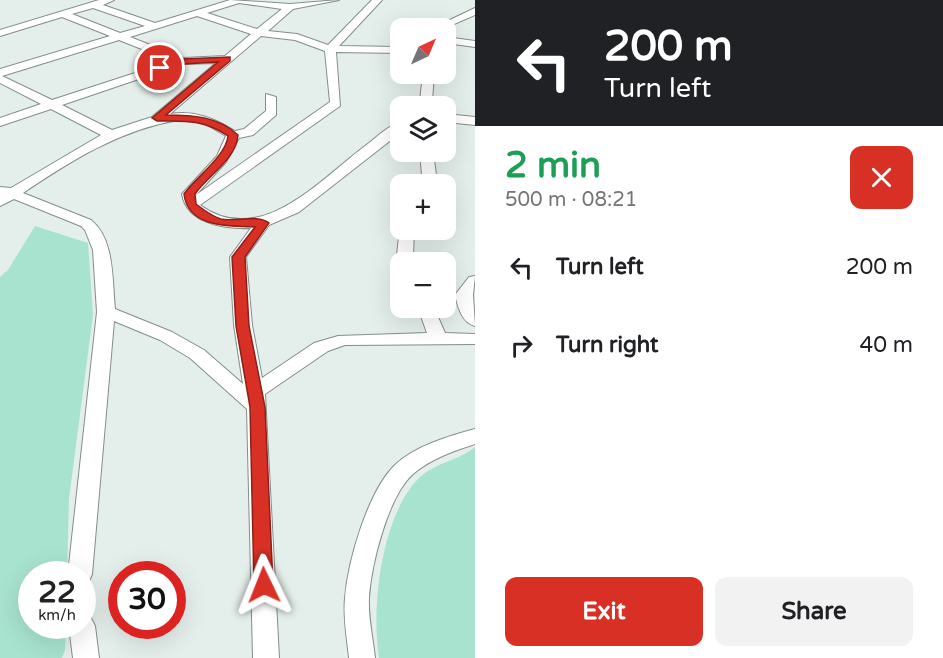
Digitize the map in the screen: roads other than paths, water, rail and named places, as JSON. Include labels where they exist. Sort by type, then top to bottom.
[{"type":"street","points":[[0,33],[108,0]]},
{"type":"street","points":[[0,74],[238,0],[290,7],[334,0]]},
{"type":"street","points":[[330,49],[377,0]]},
{"type":"street","points":[[470,0],[475,0]]},
{"type":"street","points":[[94,4],[155,26]]},
{"type":"street","points":[[4,195],[69,156],[112,135],[157,118],[290,7]]},
{"type":"street","points":[[456,20],[475,11]]},
{"type":"street","points":[[197,13],[258,33],[297,37],[330,49],[390,50]]},
{"type":"street","points":[[62,14],[182,61]]},
{"type":"street","points":[[456,41],[475,44]]},
{"type":"street","points":[[191,205],[336,102],[330,49]]},
{"type":"street","points":[[0,122],[182,61],[227,59]]},
{"type":"street","points":[[0,79],[112,135]]},
{"type":"street","points":[[157,118],[194,118],[215,123],[233,135],[248,132],[272,112],[270,97]]},
{"type":"street","points":[[456,119],[475,121]]},
{"type":"street","points":[[233,135],[232,148],[189,194],[191,205],[205,217],[222,223],[263,223],[284,216],[339,171],[390,134]]},
{"type":"street","points":[[4,195],[68,214],[92,228],[101,250],[106,312],[81,561]]},
{"type":"street","points":[[263,223],[238,257],[243,326],[255,400],[266,658]]},
{"type":"street","points":[[475,281],[464,295],[468,310],[475,321]]},
{"type":"street","points":[[106,312],[166,336],[197,354],[255,400]]},
{"type":"street","points":[[430,318],[438,338]]},
{"type":"street","points":[[255,400],[321,347],[344,340],[475,339]]},
{"type":"street","points":[[362,658],[357,600],[363,561],[378,518],[398,474],[440,447],[475,436]]},
{"type":"street","points":[[84,639],[86,658]]}]
